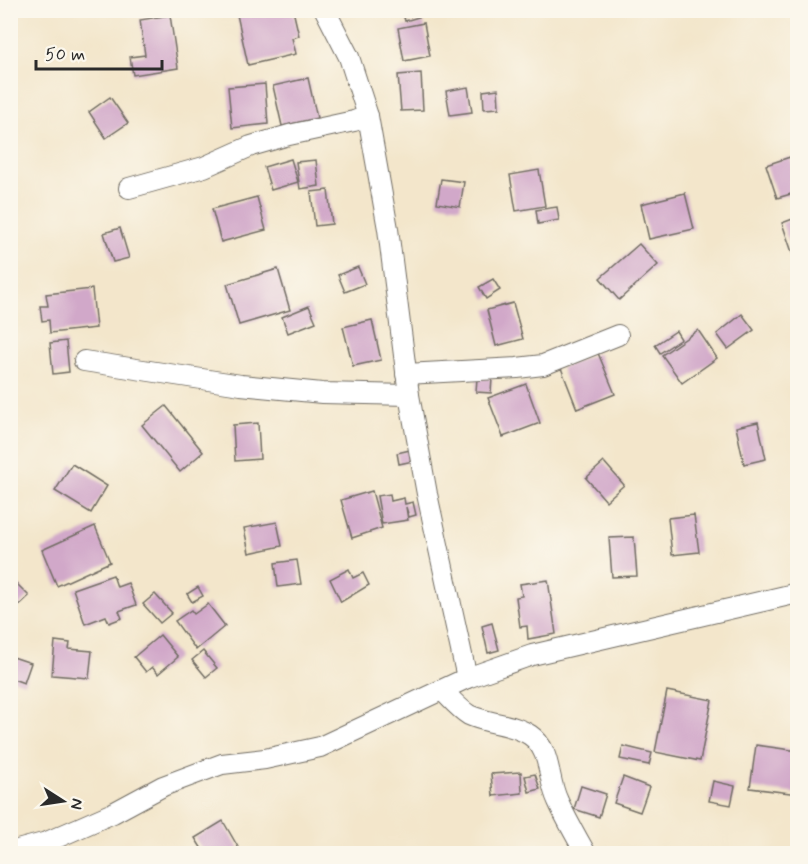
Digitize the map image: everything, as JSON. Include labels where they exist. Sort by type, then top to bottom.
[{"type":"street","points":[[325,10],[349,57],[369,116],[388,229],[409,395],[427,494],[466,678]]},
{"type":"street","points":[[129,188],[204,167],[251,146],[369,116]]},
{"type":"street","points":[[406,374],[543,365],[618,335]]},
{"type":"street","points":[[84,361],[252,386],[334,394],[409,395]]},
{"type":"street","points":[[10,852],[47,842],[113,813],[163,786],[222,764],[264,759],[320,747],[466,678],[532,655],[798,593]]},
{"type":"street","points":[[442,690],[468,714],[515,728],[530,735],[542,747],[557,801],[586,854]]},
{"type":"building","points":[[236,10],[293,10],[299,36],[292,38],[296,54],[248,65]]},
{"type":"building","points":[[402,10],[439,10],[439,11],[405,21]]},
{"type":"building","points":[[170,15],[178,68],[133,75],[130,57],[145,55],[140,20]]},
{"type":"building","points":[[424,23],[430,56],[404,61],[398,28]]},
{"type":"building","points":[[421,73],[423,110],[401,111],[398,75]]},
{"type":"building","points":[[308,78],[317,118],[282,126],[273,86]]},
{"type":"building","points":[[265,84],[268,124],[232,128],[228,87]]},
{"type":"building","points":[[468,87],[472,112],[450,115],[446,91]]},
{"type":"building","points":[[498,89],[499,108],[484,109],[483,91]]},
{"type":"building","points":[[110,97],[128,123],[106,138],[89,112]]},
{"type":"building","points":[[790,157],[798,181],[798,192],[777,198],[766,165]]},
{"type":"building","points":[[291,159],[298,182],[271,190],[264,167]]},
{"type":"building","points":[[316,160],[319,186],[300,189],[296,162]]},
{"type":"building","points":[[539,170],[545,206],[516,211],[510,175]]},
{"type":"building","points":[[441,179],[464,182],[460,207],[437,203]]},
{"type":"building","points":[[328,190],[332,224],[315,226],[311,192]]},
{"type":"building","points":[[685,193],[694,229],[649,239],[641,204]]},
{"type":"building","points":[[257,197],[266,230],[221,242],[212,209]]},
{"type":"building","points":[[557,207],[559,220],[538,224],[536,210]]},
{"type":"building","points":[[798,217],[798,260],[795,261],[782,223]]},
{"type":"building","points":[[120,228],[129,258],[113,262],[104,233]]},
{"type":"building","points":[[639,244],[658,265],[619,300],[600,278]]},
{"type":"building","points":[[358,267],[365,284],[345,292],[338,275]]},
{"type":"building","points":[[278,269],[290,310],[239,325],[227,284]]},
{"type":"building","points":[[493,279],[500,290],[486,299],[479,287]]},
{"type":"building","points":[[92,289],[96,328],[50,333],[49,320],[42,321],[40,306],[48,306],[46,294]]},
{"type":"building","points":[[513,303],[523,339],[496,346],[487,310]]},
{"type":"building","points":[[309,306],[316,322],[288,333],[282,317]]},
{"type":"building","points":[[742,314],[754,330],[728,349],[717,334]]},
{"type":"building","points":[[372,320],[381,360],[353,366],[343,327]]},
{"type":"building","points":[[698,330],[717,358],[682,383],[662,355]]},
{"type":"building","points":[[676,331],[681,339],[660,353],[655,345]]},
{"type":"building","points":[[66,341],[69,372],[53,374],[50,343]]},
{"type":"building","points":[[598,353],[615,394],[577,409],[561,368]]},
{"type":"building","points":[[477,378],[492,378],[491,393],[476,392]]},
{"type":"building","points":[[526,384],[540,423],[503,437],[488,398]]},
{"type":"building","points":[[166,406],[203,452],[180,472],[142,425]]},
{"type":"building","points":[[758,422],[766,459],[744,464],[736,427]]},
{"type":"building","points":[[258,423],[260,459],[235,461],[233,425]]},
{"type":"building","points":[[410,450],[413,461],[399,464],[397,453]]},
{"type":"building","points":[[604,462],[624,485],[606,501],[586,478]]},
{"type":"building","points":[[72,464],[107,486],[91,513],[55,491]]},
{"type":"building","points":[[372,491],[382,528],[352,538],[341,500]]},
{"type":"building","points":[[390,494],[391,501],[404,498],[405,504],[413,502],[416,515],[409,517],[406,507],[408,520],[382,524],[377,496]]},
{"type":"building","points":[[694,515],[699,552],[672,555],[668,518]]},
{"type":"building","points":[[277,522],[282,546],[249,553],[244,528]]},
{"type":"building","points":[[95,526],[110,562],[57,586],[42,550]]},
{"type":"building","points":[[634,537],[637,576],[612,577],[609,538]]},
{"type":"building","points":[[297,560],[301,584],[278,587],[275,563]]},
{"type":"building","points":[[349,569],[353,578],[363,573],[369,585],[341,602],[330,579]]},
{"type":"building","points":[[113,575],[117,587],[128,583],[136,605],[119,611],[122,618],[109,623],[106,616],[85,624],[73,589]]},
{"type":"building","points":[[10,577],[29,596],[10,614]]},
{"type":"building","points":[[548,580],[556,634],[528,639],[527,626],[520,627],[516,597],[522,596],[520,584]]},
{"type":"building","points":[[198,587],[203,596],[192,602],[187,594]]},
{"type":"building","points":[[155,594],[172,613],[160,623],[143,604]]},
{"type":"building","points":[[208,604],[225,626],[196,650],[175,621],[191,610],[194,614]]},
{"type":"building","points":[[492,623],[499,650],[488,653],[482,626]]},
{"type":"building","points":[[160,635],[178,657],[158,674],[152,667],[146,672],[134,657]]},
{"type":"building","points":[[55,641],[70,643],[69,649],[92,651],[89,678],[52,675]]},
{"type":"building","points":[[203,651],[217,668],[206,677],[192,660]]},
{"type":"building","points":[[10,656],[31,663],[24,683],[10,678]]},
{"type":"building","points":[[667,691],[712,700],[700,761],[655,752]]},
{"type":"building","points":[[756,745],[798,751],[798,794],[750,788]]},
{"type":"building","points":[[623,746],[652,753],[649,765],[620,759]]},
{"type":"building","points":[[521,772],[522,793],[493,796],[491,774]]},
{"type":"building","points":[[535,774],[540,789],[529,792],[525,776]]},
{"type":"building","points":[[623,777],[649,787],[640,812],[614,803]]},
{"type":"building","points":[[713,781],[735,786],[731,805],[709,801]]},
{"type":"building","points":[[581,786],[606,794],[599,817],[574,809]]},
{"type":"building","points":[[223,821],[242,854],[205,854],[195,838]]}]
